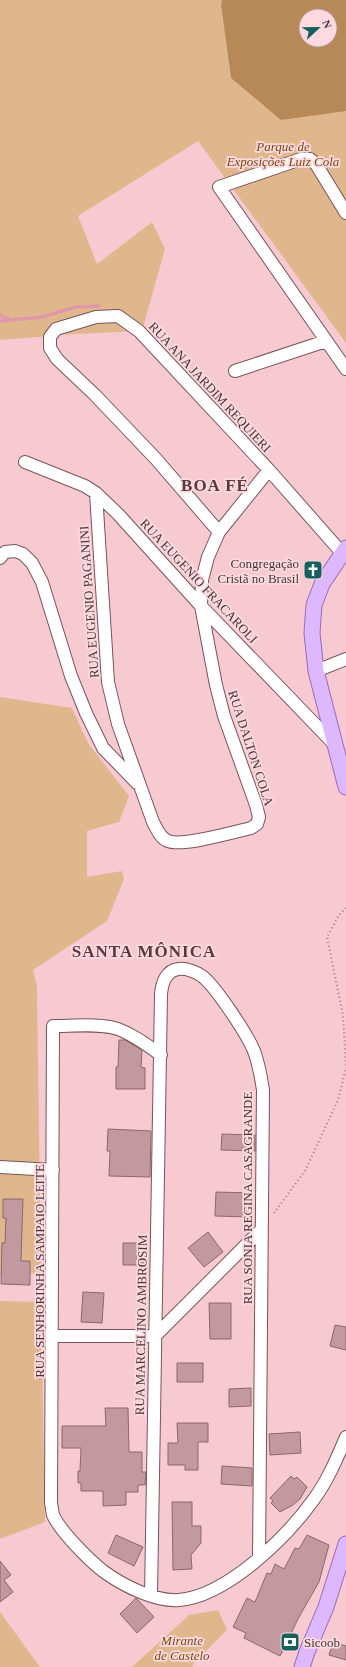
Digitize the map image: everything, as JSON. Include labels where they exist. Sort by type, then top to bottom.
[{"type":"main road","points":[[344,551],[322,584],[314,605],[312,633],[316,670],[346,787]]},
{"type":"main road","points":[[302,1667],[326,1606],[346,1544]]},
{"type":"main road","points":[[294,1667],[307,1652]]},
{"type":"street","points":[[346,213],[316,164],[310,159],[301,159],[219,187],[346,370]]},
{"type":"street","name":"RUA ANA JARDIM REQUIERI","points":[[219,532],[156,459],[95,395],[57,359],[50,348],[50,337],[56,329],[96,317],[118,316],[139,331],[344,551]]},
{"type":"street","points":[[235,371],[326,341]]},
{"type":"street","name":"RUA EUGENIO FRACAROLI","points":[[25,462],[84,486],[96,493],[118,514],[201,606],[335,745]]},
{"type":"street","name":"RUA DALTON COLA","points":[[259,816],[224,716],[216,685],[201,606],[202,580],[208,557],[219,532],[269,470]]},
{"type":"street","name":"RUA EUGENIO PAGANINI","points":[[96,493],[108,682],[118,724],[153,822],[161,837],[169,842],[184,842],[250,828],[257,824],[259,816]]},
{"type":"street","points":[[0,558],[5,552],[15,551],[23,554],[32,563],[42,582],[70,676],[89,720],[103,748],[139,785]]},
{"type":"street","points":[[316,670],[346,659]]},
{"type":"street","name":"RUA SONIA REGINA CASAGRANDE","points":[[161,1055],[162,983],[172,970],[190,970],[201,976],[211,985],[228,1009],[254,1051],[260,1071],[263,1090],[259,1558]]},
{"type":"street","name":"RUA SENHORINHA SAMPAIO LEITE","points":[[151,1596],[114,1579],[95,1565],[62,1529],[54,1515],[51,1503],[53,1336],[53,1026],[95,1026],[117,1028],[134,1036],[161,1055]]},
{"type":"street","name":"RUA MARCELINO AMBROSIM","points":[[151,1596],[161,1055]]},
{"type":"street","points":[[0,1167],[53,1170]]},
{"type":"street","points":[[53,1336],[155,1336],[261,1230]]},
{"type":"street","points":[[151,1596],[179,1600],[208,1592],[246,1570],[294,1523],[315,1499],[329,1475],[346,1437]]},
{"type":"path","points":[[261,1230],[305,1171],[338,1100],[346,1067],[343,1015],[328,937],[339,915],[346,908]]},
{"type":"green space","name":"Parque de Exposições Luiz Cola","points":[[0,0],[222,0],[221,5],[231,78],[346,60],[346,343],[198,141],[78,216],[97,264],[152,222],[165,249],[142,331],[74,334],[0,340]]},
{"type":"green space","points":[[0,697],[72,708],[88,743],[129,796],[119,822],[87,831],[87,877],[122,871],[124,879],[107,921],[33,970],[37,986],[41,1273],[0,1276]]},
{"type":"green space","points":[[0,1301],[41,1302],[45,1522],[0,1539]]},
{"type":"green space","name":"Mirante de Castelo","points":[[218,1610],[227,1630],[194,1663],[192,1667],[132,1667],[189,1615]]},
{"type":"green space","points":[[0,1612],[40,1667],[0,1667]]},
{"type":"shaded area","points":[[222,0],[346,0],[346,111],[281,120],[231,78],[221,5]]},
{"type":"building","points":[[119,1040],[125,1040],[142,1050],[141,1067],[145,1068],[145,1089],[116,1089],[116,1067],[118,1067]]},
{"type":"building","points":[[108,1129],[151,1131],[150,1177],[109,1176],[110,1151],[107,1151]]},
{"type":"building","points":[[222,1134],[255,1135],[255,1151],[221,1150]]},
{"type":"building","points":[[216,1192],[250,1193],[249,1217],[215,1216]]},
{"type":"building","points":[[3,1199],[23,1199],[21,1261],[30,1261],[30,1285],[1,1284],[2,1243],[5,1243],[6,1218],[3,1218]]},
{"type":"building","points":[[208,1232],[223,1252],[204,1267],[188,1248]]},
{"type":"building","points":[[123,1243],[144,1243],[144,1265],[123,1265]]},
{"type":"building","points":[[83,1292],[104,1293],[102,1323],[81,1322]]},
{"type":"building","points":[[209,1303],[231,1303],[231,1339],[210,1339]]},
{"type":"building","points":[[335,1325],[346,1327],[346,1350],[330,1346]]},
{"type":"building","points":[[177,1363],[203,1363],[203,1382],[177,1382]]},
{"type":"building","points":[[251,1388],[251,1406],[229,1407],[229,1389]]},
{"type":"building","points":[[105,1408],[128,1408],[129,1452],[142,1452],[142,1472],[146,1472],[145,1485],[138,1485],[138,1492],[126,1492],[126,1505],[103,1506],[103,1491],[81,1491],[81,1483],[78,1483],[78,1471],[80,1471],[81,1448],[62,1448],[62,1426],[106,1426]]},
{"type":"building","points":[[177,1423],[208,1423],[208,1442],[198,1442],[198,1470],[185,1470],[185,1465],[168,1465],[168,1443],[178,1443]]},
{"type":"building","points":[[300,1432],[301,1453],[270,1455],[269,1434]]},
{"type":"building","points":[[222,1466],[252,1468],[252,1486],[221,1484]]},
{"type":"building","points":[[291,1476],[294,1479],[297,1477],[307,1487],[300,1499],[293,1505],[280,1512],[271,1503],[273,1501],[270,1498]]},
{"type":"building","points":[[172,1502],[192,1502],[192,1526],[201,1526],[201,1543],[191,1555],[192,1569],[173,1570]]},
{"type":"building","points":[[116,1535],[143,1547],[134,1566],[108,1553]]},
{"type":"building","points":[[307,1535],[329,1545],[319,1582],[299,1617],[280,1656],[244,1638],[246,1633],[233,1627],[247,1598],[255,1602],[267,1573],[271,1574],[275,1564],[284,1569],[295,1548],[299,1549]]},
{"type":"building","points":[[0,1561],[11,1575],[4,1580],[13,1592],[0,1602]]},
{"type":"building","points":[[136,1598],[154,1617],[137,1633],[120,1614]]},
{"type":"building","points":[[333,1642],[346,1646],[346,1660],[329,1655]]},
{"type":"waterway","points":[[0,321],[42,317],[76,307],[99,306]]},
{"type":"waterway","points":[[0,315],[8,319]]},
{"type":"place","name":"Congregação Cristã no Brasil","points":[[313,570]]},
{"type":"place","name":"Sicoob","points":[[290,1642]]},
{"type":"district","name":"BOA FÉ","points":[[215,485]]},
{"type":"district","name":"SANTA MÔNICA","points":[[144,951]]}]
